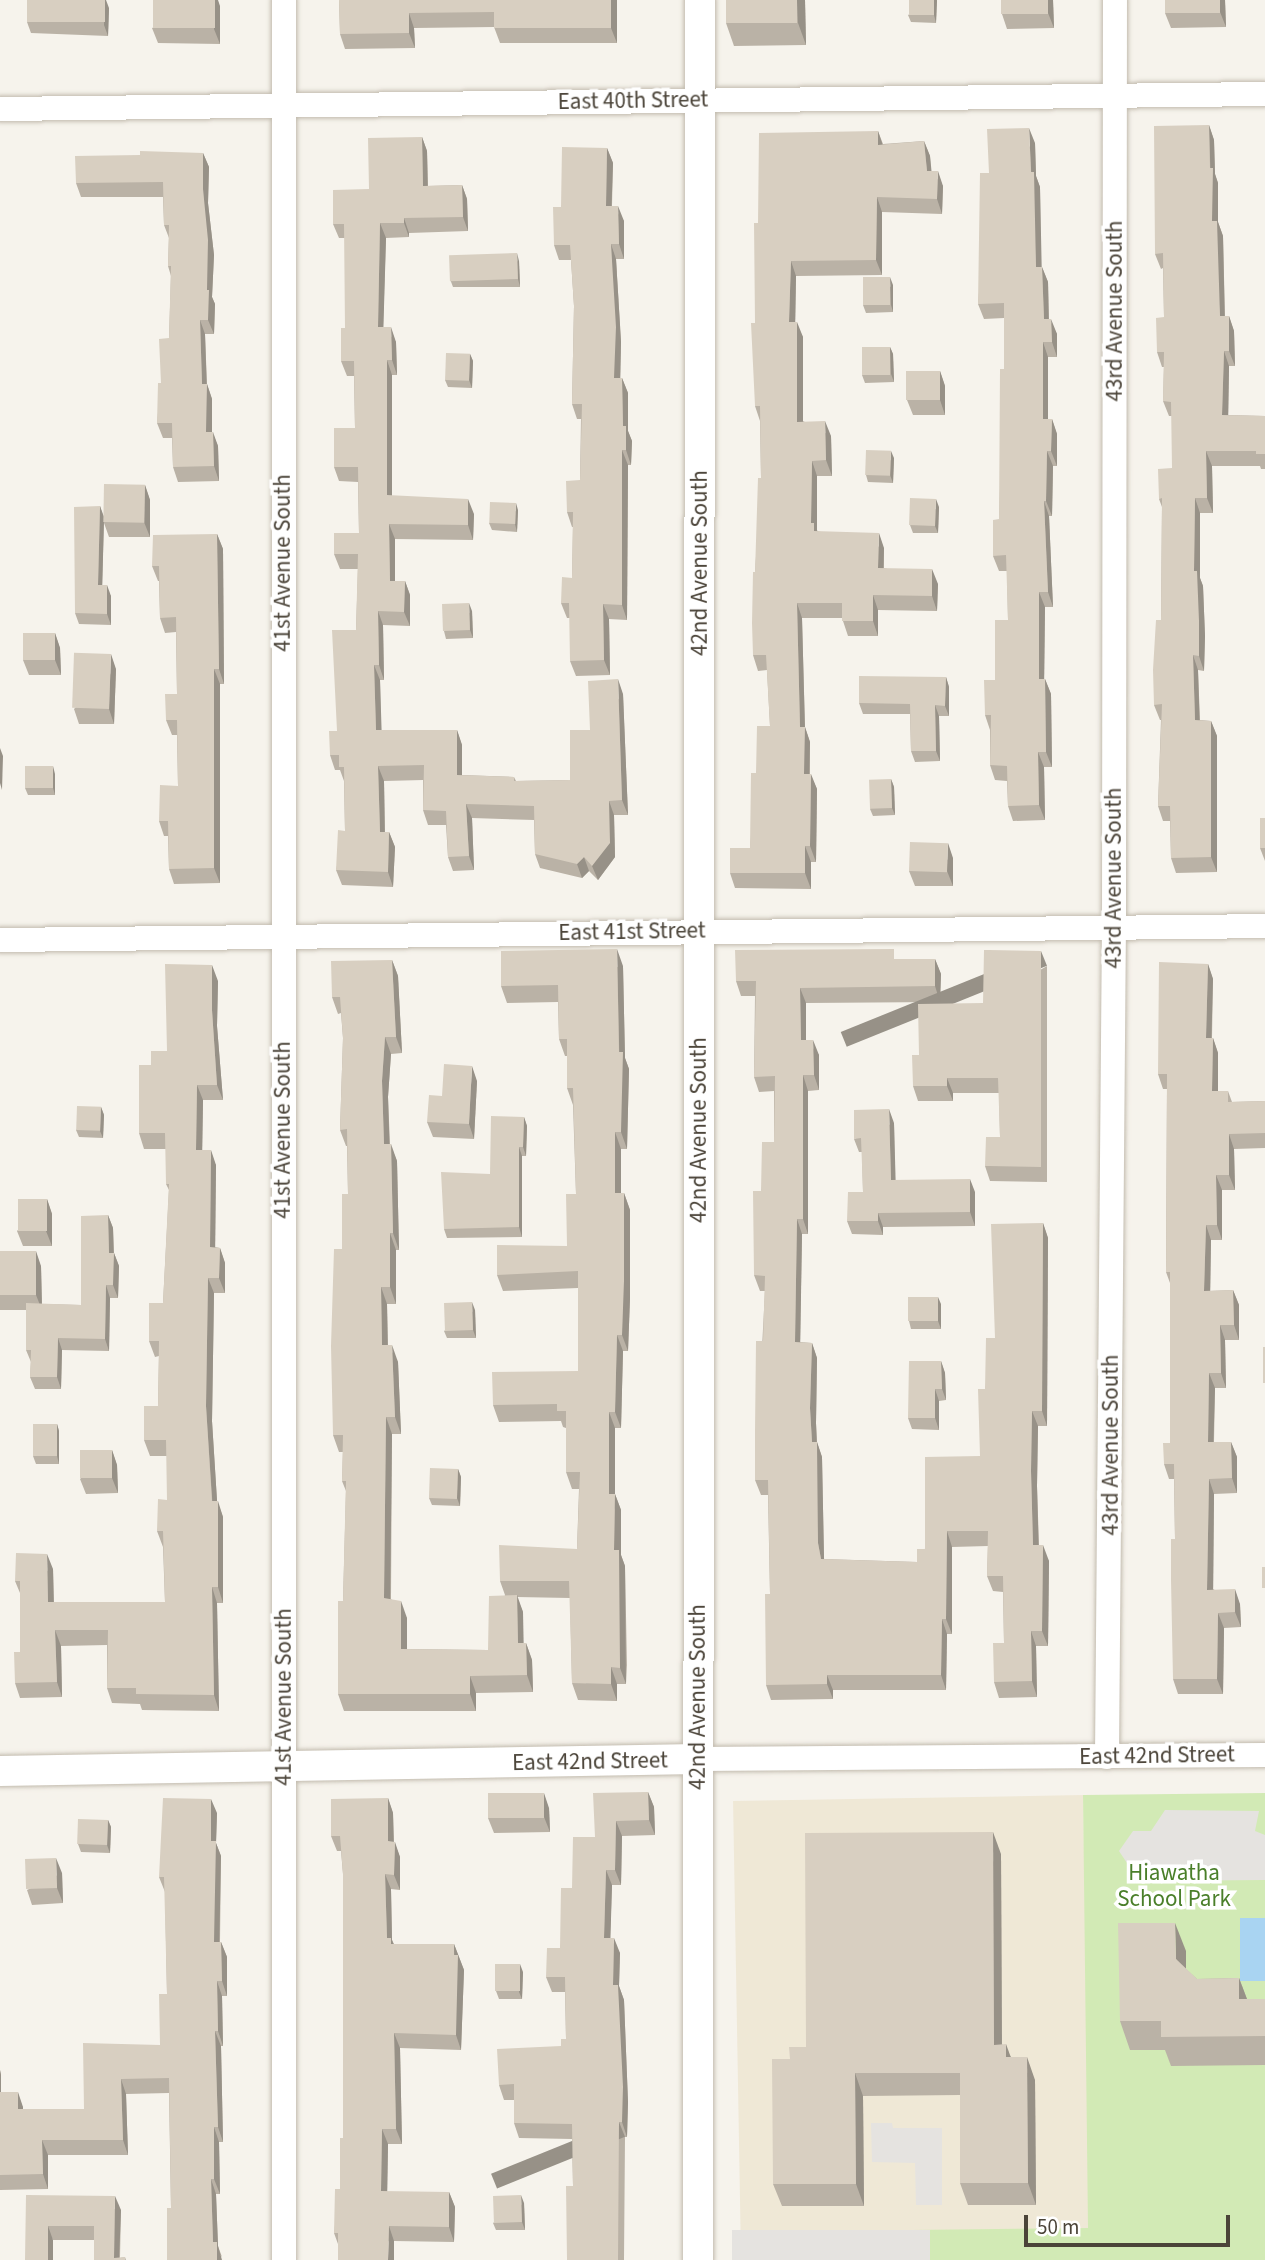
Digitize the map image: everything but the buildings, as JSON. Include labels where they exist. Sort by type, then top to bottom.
[{"type":"street","name":"41st Avenue South","points":[[284,0],[284,2260]]},
{"type":"street","name":"42nd Avenue South","points":[[698,2260],[701,0]]},
{"type":"street","name":"43rd Avenue South","points":[[1107,1757],[1114,926],[1115,0]]},
{"type":"street","name":"East 40th Street","points":[[0,109],[1265,94]]},
{"type":"street","name":"East 41st Street","points":[[0,940],[1265,926]]},
{"type":"street","name":"East 42nd Street","points":[[0,1771],[698,1759],[1265,1755]]},
{"type":"shaded area","points":[[1083,1795],[1091,2228],[741,2234],[733,1801]]},
{"type":"shaded area","points":[[1165,1810],[1259,1811],[1255,1831],[1265,1835],[1265,1880],[1139,1881],[1119,1851],[1133,1831],[1151,1831]]},
{"type":"shaded area","points":[[871,2123],[892,2123],[893,2128],[942,2128],[942,2205],[916,2205],[915,2163],[872,2162]]},
{"type":"shaded area","points":[[732,2230],[930,2230],[930,2260],[732,2260]]},
{"type":"green space","name":"Hiawatha School Park","points":[[1265,1793],[1265,2260],[732,2260],[732,2232],[1088,2228],[1083,1795]]},
{"type":"water","points":[[1240,1918],[1265,1918],[1265,1981],[1240,1981]]}]
